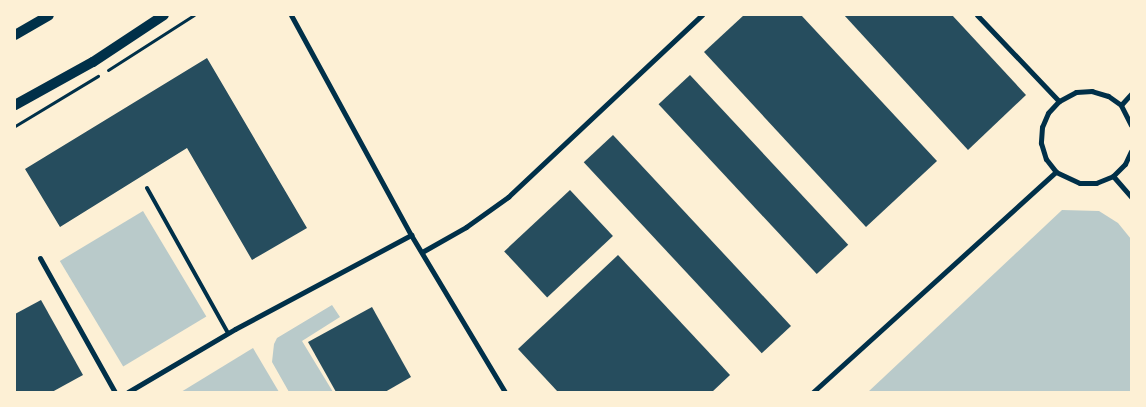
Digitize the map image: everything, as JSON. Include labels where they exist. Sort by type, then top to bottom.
[{"type":"main road","points":[[15,35],[49,15]]},
{"type":"main road","points":[[15,105],[93,62],[164,15]]},
{"type":"street","points":[[291,15],[411,234],[505,392]]},
{"type":"street","points":[[422,252],[466,227],[508,197],[702,15]]},
{"type":"street","points":[[977,15],[1059,101]]},
{"type":"street","points":[[1131,125],[1121,105],[1108,96],[1092,91],[1076,92],[1059,101],[1048,113],[1042,127],[1041,143],[1046,159],[1056,172],[1080,183],[1096,183],[1113,176],[1125,164],[1131,151]]},
{"type":"street","points":[[1121,105],[1131,94]]},
{"type":"street","points":[[813,392],[1056,172]]},
{"type":"street","points":[[1113,176],[1131,197]]},
{"type":"street","points":[[128,392],[228,333],[411,234]]},
{"type":"street","points":[[40,258],[115,392]]},
{"type":"lane","points":[[147,188],[228,333]]},
{"type":"shaded area","points":[[1062,210],[1099,211],[1118,223],[1131,239],[1131,392],[868,392]]},
{"type":"shaded area","points":[[143,211],[206,316],[123,366],[60,261]]},
{"type":"shaded area","points":[[332,305],[340,317],[302,341],[333,392],[289,392],[272,362],[274,344],[277,338]]},
{"type":"shaded area","points":[[253,348],[279,392],[181,392]]},
{"type":"building","points":[[744,15],[801,15],[937,161],[866,227],[704,52]]},
{"type":"building","points":[[844,15],[952,15],[1026,95],[968,150]]},
{"type":"building","points":[[207,58],[307,228],[252,260],[187,148],[60,227],[25,169]]},
{"type":"building","points":[[690,75],[848,245],[817,274],[659,104]]},
{"type":"building","points":[[613,135],[791,326],[762,353],[584,162]]},
{"type":"building","points":[[570,190],[613,236],[547,297],[504,251]]},
{"type":"building","points":[[618,255],[730,375],[712,392],[558,392],[518,349]]},
{"type":"building","points":[[41,300],[83,375],[52,392],[15,392],[15,314]]},
{"type":"building","points":[[372,307],[411,377],[385,392],[336,392],[308,342]]}]
